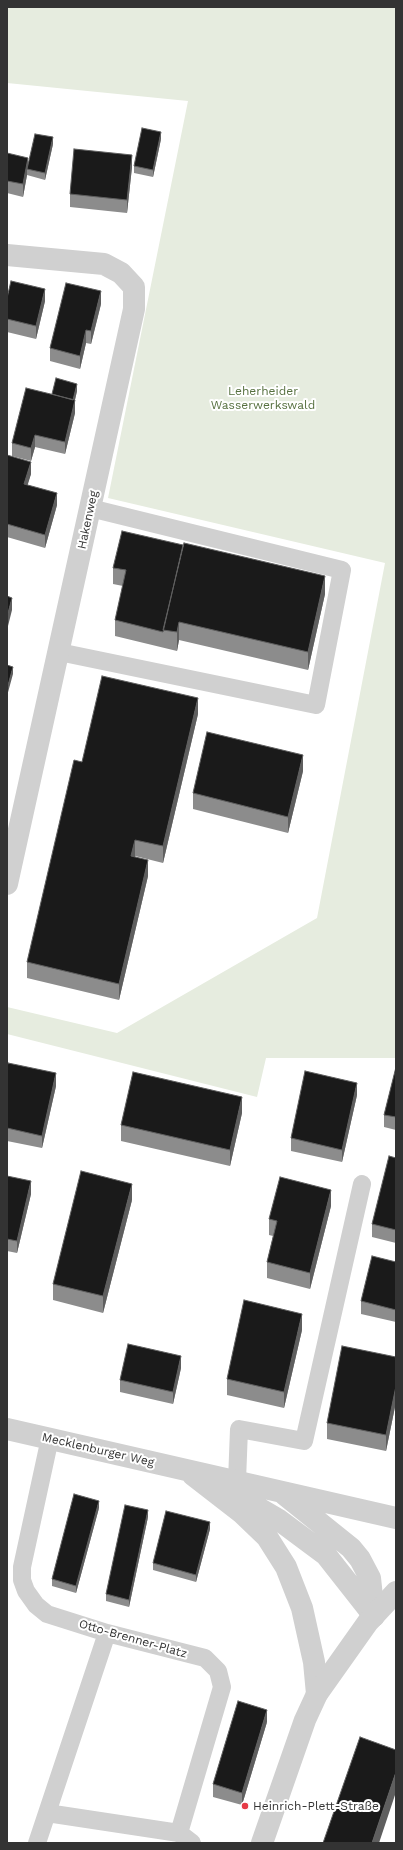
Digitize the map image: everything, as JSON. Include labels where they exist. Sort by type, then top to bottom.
[{"type":"street","name":"Hakenweg","points":[[7,255],[104,264],[121,273],[134,286],[134,309],[7,884]]},
{"type":"street","name":"Mecklenburger Weg","points":[[7,1429],[189,1471],[280,1490],[396,1518]]},
{"type":"street","name":"Mecklenburger Weg","points":[[189,1471],[244,1498],[279,1520],[326,1555],[374,1616]]},
{"type":"street","name":"Mecklenburger Weg","points":[[189,1471],[242,1513],[267,1537],[286,1567],[302,1608],[314,1662],[317,1694]]},
{"type":"street","name":"Mecklenburger Weg","points":[[280,1490],[351,1548],[360,1559],[370,1578],[374,1616]]},
{"type":"street","points":[[262,1843],[305,1720],[317,1694],[351,1644],[396,1592]]},
{"type":"street","points":[[374,1616],[396,1604]]},
{"type":"lane","points":[[59,652],[316,705],[342,570],[90,508]]},
{"type":"lane","points":[[237,1481],[239,1429],[304,1441],[362,1184]]},
{"type":"lane","name":"Otto-Brenner-Platz","points":[[50,1438],[22,1567],[22,1580],[26,1591],[36,1605],[47,1614],[107,1633],[205,1658],[218,1671],[222,1687],[186,1838]]},
{"type":"lane","points":[[37,1843],[107,1633]]},
{"type":"lane","points":[[47,1813],[186,1838]]},
{"type":"green space","name":"Leherheider Wasserwerkswald","points":[[7,7],[396,7],[396,1058],[266,1058],[257,1097],[7,1034],[7,1007],[117,1033],[317,918],[385,563],[108,498],[188,101],[7,83]]},
{"type":"building","points":[[142,128],[161,132],[153,170],[134,166]]},
{"type":"building","points":[[35,134],[53,137],[45,173],[27,169]]},
{"type":"building","points":[[74,149],[132,155],[127,200],[70,194]]},
{"type":"building","points":[[7,153],[28,158],[23,184],[7,181]]},
{"type":"building","points":[[11,281],[45,289],[36,326],[7,319],[7,298]]},
{"type":"building","points":[[66,283],[101,291],[91,331],[86,330],[80,356],[50,348]]},
{"type":"building","points":[[56,378],[77,384],[73,400],[52,394]]},
{"type":"building","points":[[26,388],[75,400],[65,442],[35,435],[31,448],[12,443]]},
{"type":"building","points":[[7,455],[31,462],[24,484],[57,493],[45,535],[7,524]]},
{"type":"building","points":[[122,531],[183,545],[163,632],[115,620],[126,570],[113,568]]},
{"type":"building","points":[[184,543],[325,576],[308,652],[179,622],[177,632],[163,630]]},
{"type":"building","points":[[7,596],[12,598],[7,617]]},
{"type":"building","points":[[7,665],[13,667],[7,689]]},
{"type":"building","points":[[102,676],[198,698],[163,846],[135,840],[131,856],[148,860],[119,984],[27,962],[74,760],[82,762]]},
{"type":"building","points":[[207,732],[303,755],[288,817],[193,793]]},
{"type":"building","points":[[8,1063],[56,1073],[42,1136],[7,1128]]},
{"type":"building","points":[[396,1067],[396,1117],[384,1115]]},
{"type":"building","points":[[305,1071],[357,1083],[342,1150],[291,1138]]},
{"type":"building","points":[[133,1072],[242,1097],[230,1150],[121,1125]]},
{"type":"building","points":[[389,1156],[396,1158],[396,1230],[372,1224]]},
{"type":"building","points":[[81,1171],[132,1184],[103,1296],[53,1284]]},
{"type":"building","points":[[7,1176],[31,1181],[17,1241],[7,1239]]},
{"type":"building","points":[[280,1177],[331,1190],[310,1273],[267,1262],[277,1221],[269,1219]]},
{"type":"building","points":[[372,1256],[396,1262],[396,1310],[361,1301]]},
{"type":"building","points":[[244,1300],[302,1314],[284,1392],[227,1379]]},
{"type":"building","points":[[128,1344],[181,1356],[173,1392],[120,1380]]},
{"type":"building","points":[[342,1346],[396,1357],[396,1386],[386,1435],[327,1423]]},
{"type":"building","points":[[74,1494],[99,1501],[76,1586],[52,1579]]},
{"type":"building","points":[[125,1505],[148,1510],[129,1600],[106,1594]]},
{"type":"building","points":[[166,1511],[210,1522],[196,1575],[153,1563]]},
{"type":"building","points":[[238,1701],[267,1710],[242,1793],[213,1784]]},
{"type":"building","points":[[360,1737],[396,1750],[396,1772],[372,1843],[323,1843]]},
{"type":"place","name":"Heinrich-Plett-Straße","points":[[245,1806]]}]
